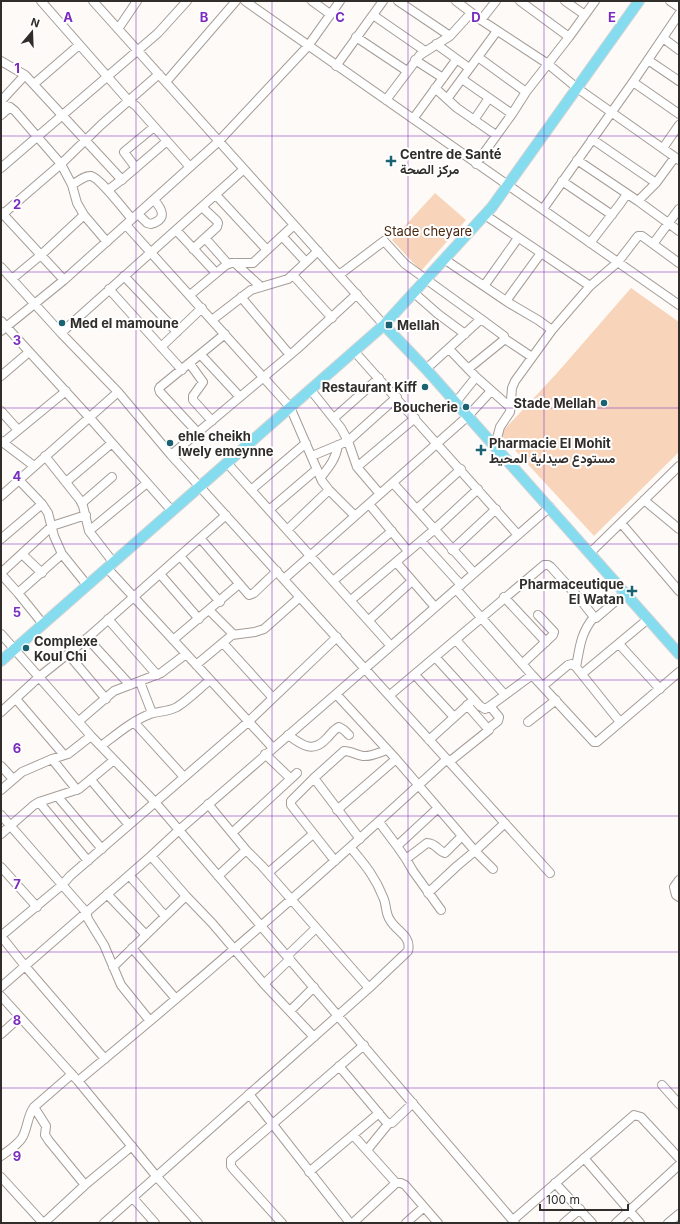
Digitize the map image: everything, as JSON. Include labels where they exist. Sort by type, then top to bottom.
[{"type":"main road","points":[[1,661],[384,325],[484,215],[508,185],[639,1]]},
{"type":"main road","points":[[384,325],[498,448],[679,654]]},
{"type":"street","points":[[41,1],[190,168]]},
{"type":"street","points":[[93,1],[384,325]]},
{"type":"street","points":[[118,29],[137,1]]},
{"type":"street","points":[[1,168],[158,33],[187,1]]},
{"type":"street","points":[[166,82],[236,1]]},
{"type":"street","points":[[245,1],[679,305]]},
{"type":"street","points":[[312,1],[330,14]]},
{"type":"street","points":[[172,511],[90,417],[3,326],[35,305],[219,141],[308,46],[340,1]]},
{"type":"street","points":[[336,66],[383,1]]},
{"type":"street","points":[[398,1],[450,36]]},
{"type":"street","points":[[456,1],[481,20],[548,64],[578,88],[677,158],[656,183],[638,201]]},
{"type":"street","points":[[481,20],[496,1]]},
{"type":"street","points":[[521,1],[569,37]]},
{"type":"street","points":[[565,1],[585,15]]},
{"type":"street","points":[[476,164],[526,92],[595,1]]},
{"type":"street","points":[[670,1],[679,7]]},
{"type":"street","points":[[386,100],[415,60],[425,51],[450,36],[472,12]]},
{"type":"street","points":[[543,210],[679,14]]},
{"type":"street","points":[[373,16],[425,51]]},
{"type":"street","points":[[447,99],[498,31]]},
{"type":"street","points":[[356,37],[407,71]]},
{"type":"street","points":[[663,38],[679,50]]},
{"type":"street","points":[[436,44],[469,68]]},
{"type":"street","points":[[34,84],[79,45]]},
{"type":"street","points":[[478,57],[526,92]]},
{"type":"street","points":[[415,60],[443,78]]},
{"type":"street","points":[[413,119],[456,60]]},
{"type":"street","points":[[648,60],[679,81]]},
{"type":"street","points":[[1,61],[25,75],[122,180]]},
{"type":"street","points":[[64,280],[2,213],[62,164],[85,140],[128,100],[159,74]]},
{"type":"street","points":[[1,101],[25,75]]},
{"type":"street","points":[[462,79],[512,114]]},
{"type":"street","points":[[633,82],[679,114]]},
{"type":"street","points":[[435,88],[456,108],[496,135]]},
{"type":"street","points":[[474,120],[489,98]]},
{"type":"street","points":[[1,104],[10,107],[62,164],[84,215],[107,242]]},
{"type":"street","points":[[1,115],[10,107]]},
{"type":"street","points":[[662,148],[679,125]]},
{"type":"street","points":[[136,168],[124,152],[154,127]]},
{"type":"street","points":[[592,139],[656,183]]},
{"type":"street","points":[[108,190],[167,142]]},
{"type":"street","points":[[577,160],[679,231]]},
{"type":"street","points":[[61,333],[244,169]]},
{"type":"street","points":[[72,185],[90,176],[95,178],[108,190],[132,219],[151,252],[290,407],[321,477],[329,490],[355,516]]},
{"type":"street","points":[[562,181],[612,215]]},
{"type":"street","points":[[590,243],[627,194]]},
{"type":"street","points":[[216,195],[267,250]]},
{"type":"street","points":[[132,219],[151,224],[158,220],[162,215],[162,211],[154,200]]},
{"type":"street","points":[[193,249],[217,227],[218,224],[217,221],[202,207]]},
{"type":"street","points":[[653,244],[679,209]]},
{"type":"street","points":[[12,279],[41,255],[84,215]]},
{"type":"street","points":[[484,215],[590,286]]},
{"type":"street","points":[[190,295],[231,263],[253,263],[294,225]]},
{"type":"street","points":[[176,230],[216,274]]},
{"type":"street","points":[[282,236],[306,262]]},
{"type":"street","points":[[498,448],[497,438],[500,427],[511,408],[512,388],[532,357],[552,330],[590,286],[618,262],[638,236],[642,236],[679,263]]},
{"type":"street","points":[[205,238],[231,263],[261,287]]},
{"type":"street","points":[[484,286],[518,238]]},
{"type":"street","points":[[340,275],[384,241],[405,264],[504,336],[505,340],[532,357]]},
{"type":"street","points":[[212,320],[251,290],[284,281],[294,275],[318,251]]},
{"type":"street","points":[[506,301],[540,253]]},
{"type":"street","points":[[444,259],[552,330]]},
{"type":"street","points":[[1,267],[61,333],[118,392],[172,455],[550,873]]},
{"type":"street","points":[[294,275],[332,318]]},
{"type":"street","points":[[124,276],[177,332]]},
{"type":"street","points":[[109,290],[182,370]]},
{"type":"street","points":[[413,292],[438,314],[465,334]]},
{"type":"street","points":[[172,455],[264,378],[357,294]]},
{"type":"street","points":[[241,297],[290,354]]},
{"type":"street","points":[[161,347],[202,308]]},
{"type":"street","points":[[426,369],[481,319]]},
{"type":"street","points":[[198,434],[159,390],[160,387],[225,334]]},
{"type":"street","points":[[468,369],[505,340]]},
{"type":"street","points":[[449,349],[476,377],[511,408]]},
{"type":"street","points":[[354,351],[461,469],[518,535]]},
{"type":"street","points":[[1,376],[29,352]]},
{"type":"street","points":[[201,355],[240,397]]},
{"type":"street","points":[[190,364],[203,382],[193,396],[193,400],[212,421]]},
{"type":"street","points":[[456,402],[476,377]]},
{"type":"street","points":[[334,418],[379,378]]},
{"type":"street","points":[[310,389],[334,418],[348,441],[357,467],[380,494]]},
{"type":"street","points":[[34,466],[2,442],[66,391]]},
{"type":"street","points":[[284,579],[468,416],[491,391]]},
{"type":"street","points":[[2,492],[19,480],[118,392]]},
{"type":"street","points":[[312,456],[348,441],[397,398]]},
{"type":"street","points":[[1,411],[18,430]]},
{"type":"street","points":[[357,467],[415,418]]},
{"type":"street","points":[[66,482],[112,443]]},
{"type":"street","points":[[251,490],[306,443]]},
{"type":"street","points":[[321,477],[337,454],[338,445]]},
{"type":"street","points":[[45,456],[82,503],[92,537],[134,598],[273,748]]},
{"type":"street","points":[[227,463],[391,646]]},
{"type":"street","points":[[590,553],[679,466]]},
{"type":"street","points":[[269,510],[317,469]]},
{"type":"street","points":[[417,509],[461,469]]},
{"type":"street","points":[[82,503],[112,477]]},
{"type":"street","points":[[19,480],[42,504],[48,513],[54,536],[62,554],[87,585]]},
{"type":"street","points":[[89,531],[147,483]]},
{"type":"street","points":[[393,483],[474,574]]},
{"type":"street","points":[[351,600],[435,529],[478,489]]},
{"type":"street","points":[[287,530],[329,490]]},
{"type":"street","points":[[644,500],[679,529]]},
{"type":"street","points":[[1,539],[42,504]]},
{"type":"street","points":[[369,504],[408,551]]},
{"type":"street","points":[[1,987],[106,894],[152,856],[178,830],[550,507]]},
{"type":"street","points":[[452,550],[496,509]]},
{"type":"street","points":[[1,712],[39,677],[134,598],[226,515]]},
{"type":"street","points":[[43,624],[1,574],[52,526],[86,516]]},
{"type":"street","points":[[621,523],[678,588]]},
{"type":"street","points":[[333,580],[392,531]]},
{"type":"street","points":[[200,538],[247,593],[252,594],[277,571]]},
{"type":"street","points":[[421,540],[481,617],[522,664],[596,742],[679,672]]},
{"type":"street","points":[[22,554],[42,573]]},
{"type":"street","points":[[18,593],[62,554]]},
{"type":"street","points":[[180,556],[220,602]]},
{"type":"street","points":[[396,562],[435,608]]},
{"type":"street","points":[[390,696],[436,658],[481,617],[544,565],[548,565],[579,598],[594,617]]},
{"type":"street","points":[[160,574],[199,619]]},
{"type":"street","points":[[369,620],[412,581]]},
{"type":"street","points":[[173,640],[220,602],[239,584]]},
{"type":"street","points":[[576,667],[582,634],[587,626],[594,617],[598,618],[625,593]]},
{"type":"street","points":[[196,665],[232,635],[255,632],[264,629],[300,597]]},
{"type":"street","points":[[504,598],[546,642]]},
{"type":"street","points":[[209,610],[232,631],[232,635]]},
{"type":"street","points":[[522,664],[554,635],[554,632],[538,615]]},
{"type":"street","points":[[108,619],[157,675]]},
{"type":"street","points":[[582,674],[648,619]]},
{"type":"street","points":[[1,634],[91,736],[155,802],[514,1222],[555,1183],[634,1115],[638,1115],[644,1120],[679,1158]]},
{"type":"street","points":[[105,1059],[25,966],[2,933],[37,907],[70,876],[248,722],[337,637]]},
{"type":"street","points":[[87,638],[130,685]]},
{"type":"street","points":[[456,640],[505,696]]},
{"type":"street","points":[[223,643],[273,698]]},
{"type":"street","points":[[619,644],[660,688]]},
{"type":"street","points":[[68,654],[106,699]]},
{"type":"street","points":[[79,721],[114,691],[157,675],[166,670],[186,654]]},
{"type":"street","points":[[436,658],[480,706],[485,709],[505,696],[532,674]]},
{"type":"street","points":[[543,686],[568,665],[572,664],[582,674],[620,722]]},
{"type":"street","points":[[415,675],[454,717]]},
{"type":"street","points":[[101,746],[134,722],[152,713],[170,710],[178,706],[210,680]]},
{"type":"street","points":[[140,682],[152,713]]},
{"type":"street","points":[[336,694],[396,759],[475,851],[493,869]]},
{"type":"street","points":[[16,699],[64,755]]},
{"type":"street","points":[[429,740],[474,699]]},
{"type":"street","points":[[528,722],[556,700]]},
{"type":"street","points":[[467,705],[489,728]]},
{"type":"street","points":[[78,1081],[176,999],[351,848],[418,786],[448,761],[488,732],[489,728],[500,718],[490,706]]},
{"type":"street","points":[[134,722],[184,777]]},
{"type":"street","points":[[288,735],[305,747],[314,747],[323,743],[335,729],[339,727],[349,734]]},
{"type":"street","points":[[1,790],[13,779],[30,768],[68,754],[91,736]]},
{"type":"street","points":[[335,861],[291,805],[291,801],[344,751],[350,751],[363,756],[376,754],[387,750]]},
{"type":"street","points":[[232,832],[294,776],[265,754]]},
{"type":"street","points":[[52,759],[77,790]]},
{"type":"street","points":[[337,810],[396,759]]},
{"type":"street","points":[[1,834],[34,805],[77,790],[114,760]]},
{"type":"street","points":[[1,766],[13,779]]},
{"type":"street","points":[[314,778],[360,839]]},
{"type":"street","points":[[90,780],[130,825]]},
{"type":"street","points":[[58,797],[102,849]]},
{"type":"street","points":[[39,802],[88,861]]},
{"type":"street","points":[[208,804],[246,850],[369,988]]},
{"type":"street","points":[[397,846],[438,808]]},
{"type":"street","points":[[1,815],[86,912],[88,920],[104,945],[121,984],[150,1021]]},
{"type":"street","points":[[379,822],[406,859],[412,871],[441,910]]},
{"type":"street","points":[[428,893],[505,823]]},
{"type":"street","points":[[268,873],[313,834]]},
{"type":"street","points":[[406,859],[427,843],[434,844],[442,853],[445,853],[462,836]]},
{"type":"street","points":[[104,1223],[369,988],[408,951],[409,947],[406,937],[391,923],[387,915],[385,900],[375,878],[351,848]]},
{"type":"street","points":[[218,876],[246,850]]},
{"type":"street","points":[[152,856],[264,984],[314,1037]]},
{"type":"street","points":[[1,867],[37,907]]},
{"type":"street","points":[[129,875],[165,916]]},
{"type":"street","points":[[679,880],[674,887],[676,895],[679,897]]},
{"type":"street","points":[[106,894],[146,935]]},
{"type":"street","points":[[113,967],[186,896]]},
{"type":"street","points":[[264,984],[316,928]]},
{"type":"street","points":[[132,948],[176,999]]},
{"type":"street","points":[[290,1010],[314,987]]},
{"type":"street","points":[[1,996],[72,1074],[157,1177],[198,1223]]},
{"type":"street","points":[[1,1034],[20,1017]]},
{"type":"street","points":[[282,1223],[231,1166],[231,1160],[364,1045]]},
{"type":"street","points":[[339,1066],[389,1123]]},
{"type":"street","points":[[1,1156],[19,1142],[24,1135],[30,1112],[34,1107],[72,1074]]},
{"type":"street","points":[[662,1085],[679,1104]]},
{"type":"street","points":[[249,1094],[350,1223]]},
{"type":"street","points":[[367,1150],[389,1123],[413,1103]]},
{"type":"street","points":[[34,1107],[46,1126],[45,1135],[48,1142],[85,1185]]},
{"type":"street","points":[[309,1172],[380,1113]]},
{"type":"street","points":[[353,1135],[396,1183]]},
{"type":"street","points":[[3,1182],[43,1223],[85,1185],[132,1146]]},
{"type":"street","points":[[584,1158],[640,1223]]},
{"type":"street","points":[[616,1223],[679,1165]]},
{"type":"street","points":[[353,1223],[396,1183],[402,1183],[405,1185],[438,1223]]},
{"type":"street","points":[[555,1183],[592,1223]]},
{"type":"street","points":[[133,1198],[155,1223]]},
{"type":"street","points":[[406,1223],[424,1207]]},
{"type":"street","points":[[564,1223],[580,1209]]},
{"type":"street","points":[[668,1223],[679,1214]]},
{"type":"green space","name":"Stade cheyare","points":[[435,193],[466,220],[421,271],[392,240]]},
{"type":"green space","name":"Stade Mellah","points":[[631,288],[679,322],[679,452],[594,536],[500,434],[557,373]]},
{"type":"place","name":"Centre de Santé مركز الصحة","points":[[391,161]]},
{"type":"place","name":"Med el mamoune","points":[[62,323]]},
{"type":"place","name":"Mellah","points":[[389,325]]},
{"type":"place","name":"Restaurant Kiff","points":[[425,387]]},
{"type":"place","name":"Stade Mellah","points":[[604,403]]},
{"type":"place","name":"Boucherie","points":[[466,407]]},
{"type":"place","name":"ehle cheikh lwely emeynne","points":[[170,443]]},
{"type":"place","name":"Pharmacie El Mohit مستودع صيدلية المحيط","points":[[481,450]]},
{"type":"place","name":"Pharmaceutique El Watan","points":[[632,591]]},
{"type":"place","name":"Complexe Koul Chi","points":[[26,648]]}]
